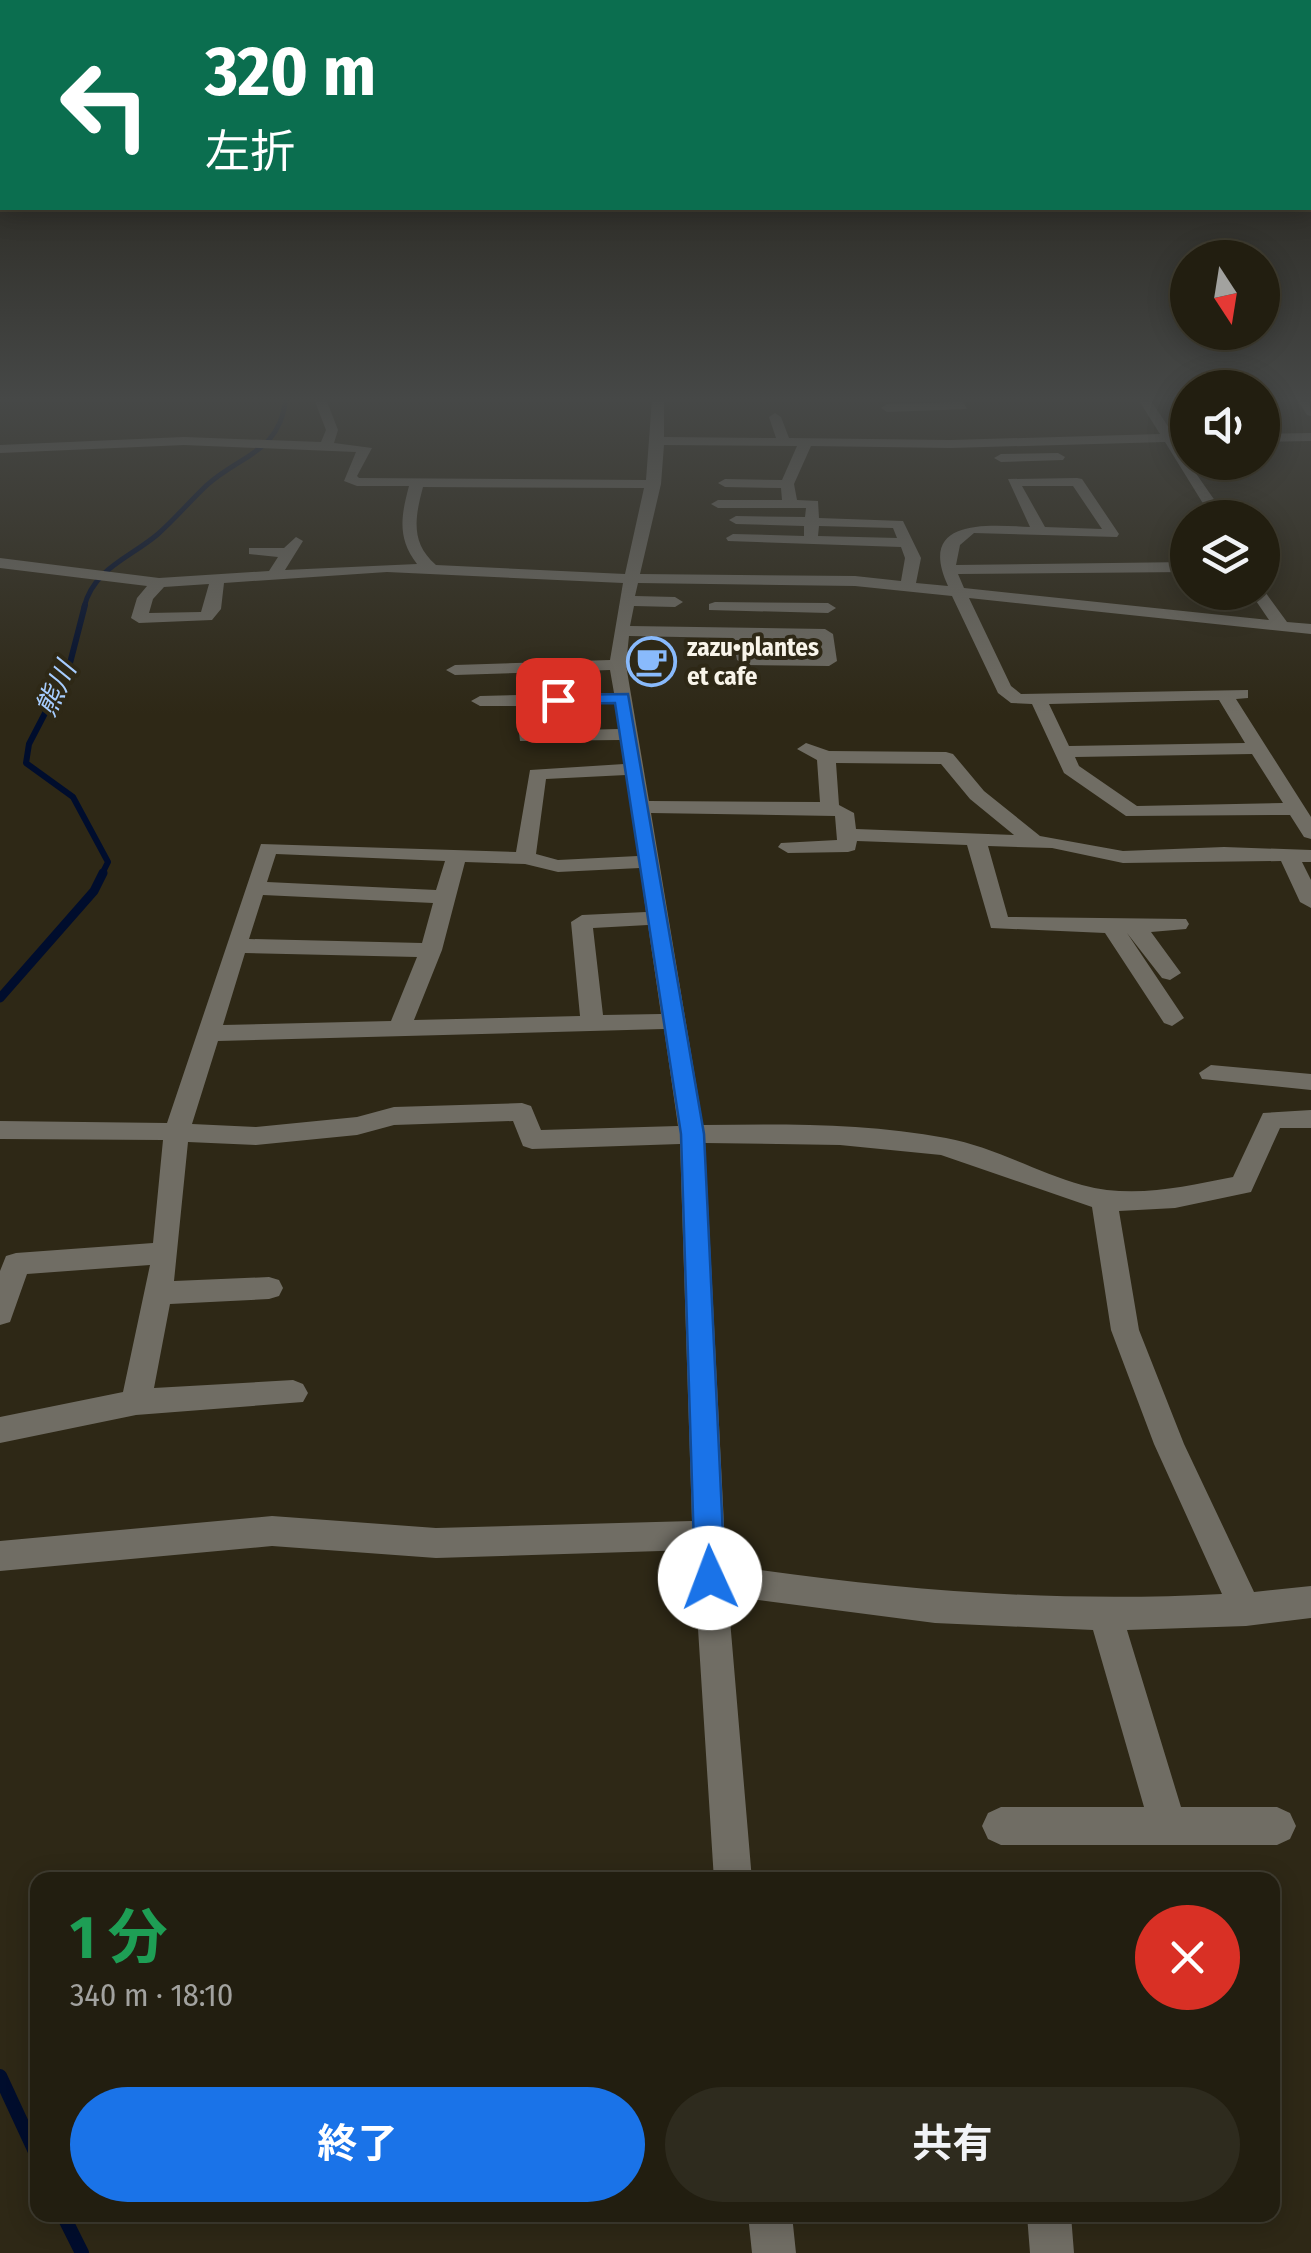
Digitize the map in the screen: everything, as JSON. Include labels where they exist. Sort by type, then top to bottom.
[{"type":"street","points":[[413,504],[406,536],[410,548],[432,570]]},
{"type":"street","points":[[649,504],[620,631],[618,665],[692,1134],[710,1578],[732,1872]]},
{"type":"street","points":[[811,540],[812,504]]},
{"type":"street","points":[[1025,504],[1040,531]]},
{"type":"street","points":[[1092,504],[1112,534],[972,529],[957,535],[950,548],[948,570],[1004,689],[1018,699],[1233,694],[1258,748],[1311,832]]},
{"type":"street","points":[[736,520],[898,524],[913,558],[908,586]]},
{"type":"street","points":[[733,538],[904,543]]},
{"type":"street","points":[[254,551],[293,547],[275,574]]},
{"type":"street","points":[[0,563],[159,583],[386,568],[432,570],[629,590],[675,602]]},
{"type":"street","points":[[948,570],[1170,566]]},
{"type":"street","points":[[159,583],[145,598],[139,618],[206,617],[213,609],[217,579]]},
{"type":"street","points":[[629,590],[776,580],[908,586],[1311,629]]},
{"type":"street","points":[[776,580],[784,633]]},
{"type":"street","points":[[715,607],[828,608]]},
{"type":"street","points":[[1271,610],[1282,625]]},
{"type":"street","points":[[620,631],[742,632],[825,634],[829,661],[745,660],[742,632]]},
{"type":"street","points":[[454,670],[618,665]]},
{"type":"street","points":[[480,702],[622,698]]},
{"type":"street","points":[[1038,699],[1071,769],[1133,812],[1157,858]]},
{"type":"street","points":[[525,700],[526,737],[629,734]]},
{"type":"street","points":[[1063,752],[1258,748]]},
{"type":"street","points":[[830,808],[816,753],[946,758],[977,795],[1034,841]]},
{"type":"street","points":[[525,858],[538,774],[636,769]]},
{"type":"street","points":[[641,807],[830,808],[844,813],[848,846],[788,847]]},
{"type":"street","points":[[1133,812],[1296,809]]},
{"type":"street","points":[[846,836],[1034,841],[1123,857],[1224,853],[1300,856],[1311,902]]},
{"type":"street","points":[[976,837],[999,924],[1178,924]]},
{"type":"street","points":[[136,1402],[166,1253],[176,1134],[268,848],[525,858],[558,866],[650,861]]},
{"type":"street","points":[[400,1027],[430,950],[456,856]]},
{"type":"street","points":[[255,888],[446,897]]},
{"type":"street","points":[[592,1022],[582,922],[660,918]]},
{"type":"street","points":[[1136,926],[1170,974]]},
{"type":"street","points":[[1112,927],[1172,1018]]},
{"type":"street","points":[[236,946],[430,950]]},
{"type":"street","points":[[209,1033],[677,1021]]},
{"type":"street","points":[[1212,1074],[1311,1082]]},
{"type":"street","points":[[0,1130],[256,1136],[357,1126],[394,1116],[522,1112],[532,1140],[692,1134],[858,1138],[946,1146],[1104,1200],[1144,1203],[1242,1185],[1272,1119],[1311,1119]]},
{"type":"street","points":[[1104,1200],[1125,1330],[1169,1444],[1246,1610]]},
{"type":"street","points":[[0,1314],[16,1264],[166,1253]]},
{"type":"street","points":[[158,1292],[269,1288]]},
{"type":"street","points":[[0,1430],[136,1402],[293,1393]]},
{"type":"street","points":[[0,1556],[272,1531],[436,1543],[708,1534]]},
{"type":"street","points":[[710,1578],[789,1591],[1106,1617],[1246,1610],[1311,1602]]},
{"type":"street","points":[[1106,1617],[1168,1825]]},
{"type":"street","points":[[1001,1826],[1277,1826]]},
{"type":"street","points":[[771,2222],[774,2253]]},
{"type":"street","points":[[1050,2222],[1052,2253]]},
{"type":"waterway","name":"熊川","points":[[84,607],[104,573],[158,534],[188,504]]},
{"type":"waterway","name":"熊川","points":[[85,605],[69,667],[29,744],[26,763],[73,797],[108,862],[101,876]]},
{"type":"waterway","name":"熊川","points":[[0,998],[94,891],[103,873]]},
{"type":"waterway","name":"熊川","points":[[0,2076],[30,2141]]},
{"type":"waterway","name":"熊川","points":[[66,2222],[82,2253]]},
{"type":"place","name":"zazu•plantes et cafe","points":[[652,662]]},
{"type":"route","points":[[558,700],[622,698],[636,769],[692,1134],[710,1578]]}]
